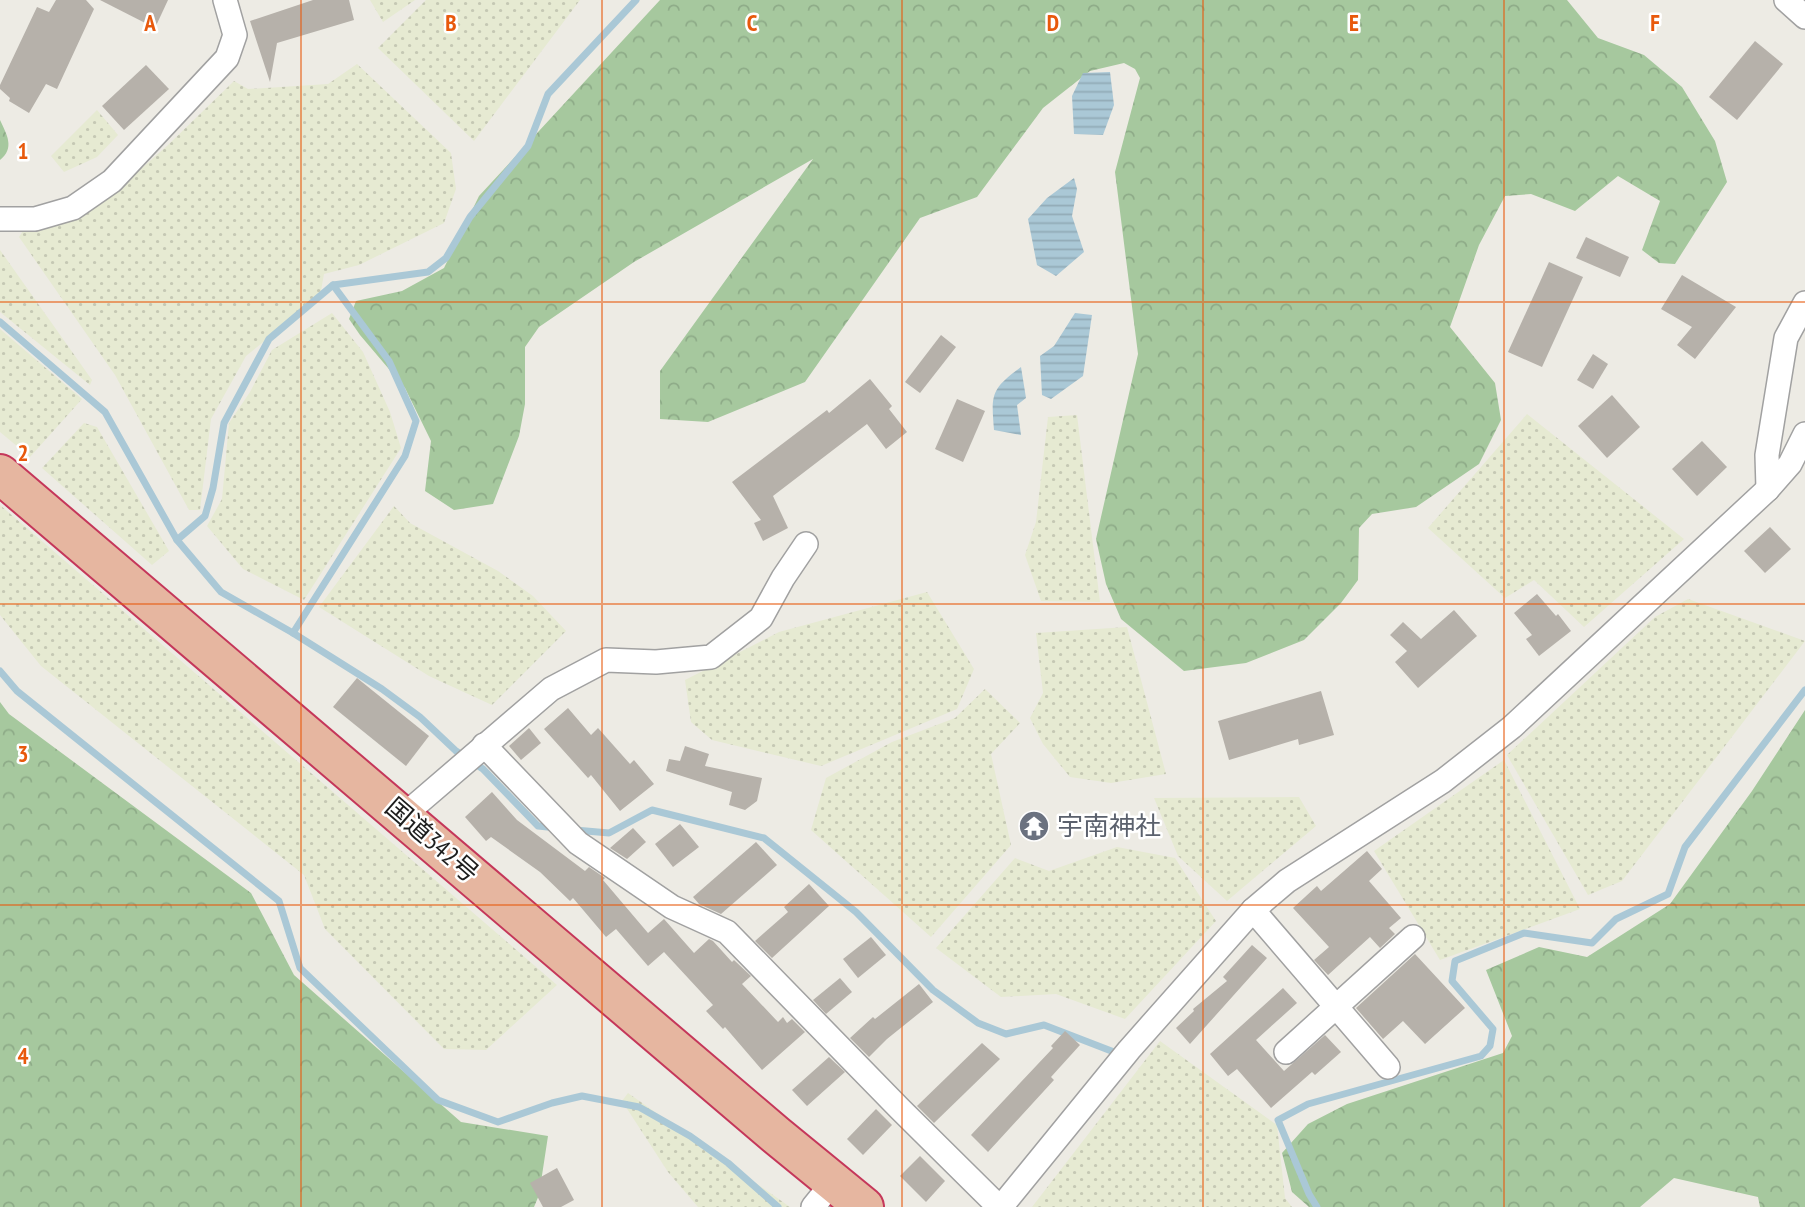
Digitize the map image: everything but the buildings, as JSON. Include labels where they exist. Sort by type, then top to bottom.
[{"type":"highway","name":"国道342号","points":[[0,474],[765,1126],[824,1194],[864,1207]]},
{"type":"street","points":[[0,219],[36,219],[73,208],[112,181],[227,58],[235,35],[225,0]]},
{"type":"street","points":[[1786,0],[1805,17]]},
{"type":"street","points":[[1768,489],[1767,455],[1786,338],[1805,303]]},
{"type":"street","points":[[484,745],[578,843],[672,907],[727,932],[900,1110],[1000,1207],[1129,1050],[1253,910],[1287,881],[1443,781],[1512,727],[1798,461],[1805,434]]},
{"type":"street","points":[[403,816],[551,689],[606,660],[656,662],[711,657],[761,618],[806,544]]},
{"type":"street","points":[[1253,910],[1388,1067]]},
{"type":"street","points":[[1286,1052],[1413,937]]},
{"type":"green space","points":[[370,0],[415,0],[383,22]]},
{"type":"green space","points":[[426,0],[580,0],[474,141],[378,48]]},
{"type":"green space","points":[[660,0],[1567,0],[1598,38],[1644,55],[1682,87],[1715,141],[1727,182],[1675,264],[1659,263],[1642,250],[1660,201],[1618,176],[1575,211],[1531,194],[1505,196],[1479,245],[1450,327],[1495,383],[1501,420],[1479,464],[1416,507],[1372,514],[1359,528],[1358,580],[1341,603],[1304,640],[1246,663],[1184,671],[1121,619],[1106,584],[1096,539],[1138,354],[1115,172],[1140,78],[1135,69],[1124,63],[1090,71],[1043,108],[977,197],[920,218],[805,382],[708,422],[660,419],[660,371],[813,159],[634,262],[539,327],[525,347],[525,404],[519,436],[493,504],[454,510],[425,491],[431,441],[405,388],[349,319],[356,301],[402,291],[444,268],[479,196]]},
{"type":"green space","points":[[357,64],[451,153],[456,189],[444,223],[359,265],[324,274],[320,296],[246,356],[211,419],[200,510],[189,510],[115,375],[19,237],[26,226],[48,222],[65,223],[100,205],[168,145],[234,81],[248,89],[328,84]]},
{"type":"green space","points":[[97,110],[118,135],[97,157],[64,172],[51,156]]},
{"type":"green space","points":[[0,120],[8,146],[0,160]]},
{"type":"green space","points":[[0,250],[92,380],[90,385],[0,312]]},
{"type":"green space","points":[[332,313],[363,352],[390,412],[401,448],[304,600],[243,569],[207,526],[222,499],[229,423],[250,392],[272,350]]},
{"type":"green space","points":[[0,329],[82,399],[30,457],[0,432]]},
{"type":"green space","points":[[1527,414],[1684,539],[1584,627],[1534,580],[1505,598],[1428,528]]},
{"type":"green space","points":[[1077,415],[1100,602],[1041,601],[1025,555],[1036,522],[1048,417]]},
{"type":"green space","points":[[84,423],[97,427],[169,551],[152,565],[42,468]]},
{"type":"green space","points":[[0,505],[557,985],[486,1050],[444,1049],[325,929],[304,875],[41,666],[0,615]]},
{"type":"green space","points":[[394,506],[410,523],[498,571],[533,596],[566,631],[492,705],[429,676],[319,607]]},
{"type":"green space","points":[[927,592],[974,669],[957,709],[821,766],[712,740],[691,722],[685,680],[779,632]]},
{"type":"green space","points":[[1688,599],[1805,641],[1622,881],[1588,895],[1507,755],[1655,617]]},
{"type":"green space","points":[[1127,627],[1166,774],[1111,783],[1070,777],[1043,744],[1030,718],[1043,693],[1036,633]]},
{"type":"green space","points":[[985,689],[1020,723],[991,754],[1011,845],[931,937],[811,830],[826,778],[892,742],[955,718]]},
{"type":"green space","points":[[0,702],[9,714],[251,893],[294,975],[461,1122],[548,1136],[539,1195],[534,1207],[0,1207]]},
{"type":"green space","points":[[1805,710],[1805,1207],[1760,1207],[1758,1197],[1674,1178],[1640,1207],[1309,1207],[1292,1192],[1282,1153],[1308,1124],[1347,1104],[1503,1053],[1512,1036],[1486,970],[1539,947],[1587,957],[1670,904],[1752,791]]},
{"type":"green space","points":[[1504,760],[1580,909],[1440,960],[1374,851]]},
{"type":"green space","points":[[1299,797],[1316,826],[1227,901],[1178,856],[1154,798]]},
{"type":"green space","points":[[1117,847],[1175,858],[1216,921],[1125,1019],[1056,994],[1001,997],[936,948],[1015,858],[1049,871]]},
{"type":"green space","points":[[1160,1041],[1277,1125],[1285,1198],[1292,1207],[1032,1207]]},
{"type":"green space","points":[[628,1093],[790,1207],[698,1207],[668,1172],[622,1101]]},
{"type":"water","points":[[1110,72],[1114,105],[1103,135],[1074,134],[1072,96],[1083,73]]},
{"type":"water","points":[[1074,178],[1077,189],[1072,216],[1084,252],[1056,276],[1037,265],[1028,219],[1047,198]]},
{"type":"water","points":[[1075,313],[1092,315],[1083,376],[1051,399],[1042,395],[1040,356],[1054,346]]},
{"type":"water","points":[[1021,367],[1026,398],[1017,405],[1021,435],[994,430],[995,393],[1004,381]]},
{"type":"waterway","points":[[177,540],[205,516],[213,488],[224,423],[269,339],[333,285],[428,272],[446,258],[470,217],[528,146],[548,94],[636,0]]},
{"type":"waterway","points":[[293,633],[405,456],[416,421],[389,361],[333,285]]},
{"type":"waterway","points":[[0,322],[105,412],[177,540],[221,592],[382,689],[420,717],[456,751],[483,769],[538,826],[557,828]]},
{"type":"waterway","points":[[0,671],[17,691],[279,901],[300,968],[438,1100],[498,1122],[552,1103],[582,1096],[639,1107],[690,1136],[728,1163],[778,1207]]},
{"type":"waterway","points":[[1317,1207],[1278,1120],[1308,1104],[1481,1056],[1490,1046],[1493,1029],[1452,981],[1455,961],[1524,933],[1592,943],[1616,919],[1668,894],[1685,847],[1805,690]]},
{"type":"waterway","points":[[575,830],[609,833],[652,810],[764,838],[856,912],[933,990],[978,1023],[1006,1034],[1044,1025],[1114,1052]]},
{"type":"place","name":"宇南神社","points":[[1034,826]]}]
